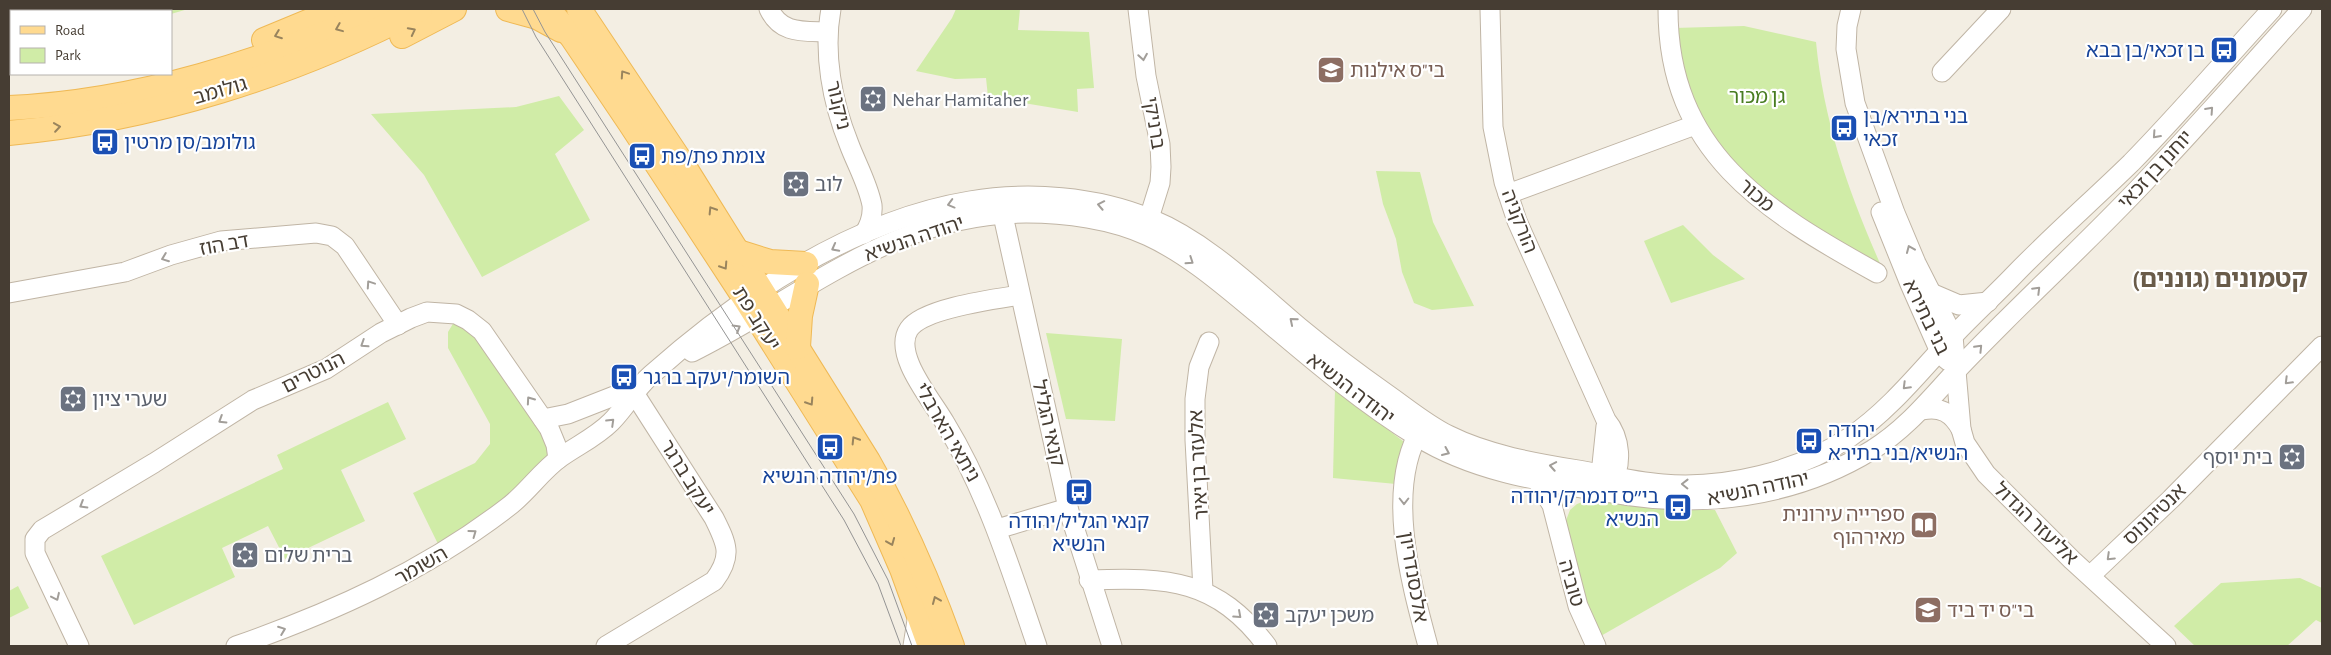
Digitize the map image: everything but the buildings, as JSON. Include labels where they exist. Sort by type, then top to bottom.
[{"type":"main road","points":[[172,70],[278,35],[339,9]]},
{"type":"main road","name":"גולומב","points":[[9,108],[77,103],[194,80],[291,48],[384,9]]},
{"type":"main road","name":"גולומב","points":[[9,133],[116,116],[205,95],[294,66],[341,48],[420,9]]},
{"type":"main road","points":[[508,9],[546,21],[572,37]]},
{"type":"main road","name":"יעקב פת","points":[[548,9],[572,37],[759,303],[872,500],[888,534],[930,646]]},
{"type":"main road","points":[[116,116],[195,110],[256,94],[373,50],[454,10]]},
{"type":"main road","name":"יעקב פת","points":[[579,10],[639,97],[738,252],[759,303],[798,347],[889,499],[923,568],[952,646]]},
{"type":"main road","points":[[9,93],[84,86],[150,75]]},
{"type":"main road","points":[[738,252],[806,274],[798,347]]},
{"type":"street","points":[[770,9],[775,20],[786,28],[800,31],[827,32]]},
{"type":"street","name":"ניקנור","points":[[832,9],[827,32],[830,69],[840,120],[870,198],[871,220],[864,234]]},
{"type":"street","name":"ברניקי","points":[[1138,9],[1146,76],[1160,144],[1160,183],[1148,227]]},
{"type":"street","name":"הורקניה","points":[[1490,9],[1493,127],[1508,194],[1517,221],[1606,420],[1608,481]]},
{"type":"street","name":"מכור","points":[[1668,9],[1668,24],[1677,80],[1684,102],[1695,125],[1717,157],[1742,184],[1766,205],[1828,246],[1877,273]]},
{"type":"street","name":"בני בתירא","points":[[1840,9],[1834,53],[1843,102],[1885,222],[1910,284],[1940,352],[1956,371]]},
{"type":"street","name":"בני בתירא","points":[[1851,9],[1847,26],[1846,49],[1855,104],[1895,213],[1931,293],[1953,336],[1956,371]]},
{"type":"street","points":[[1942,72],[2001,9]]},
{"type":"street","name":"יוחנן בן זכאי","points":[[1988,302],[2133,161],[2272,9]]},
{"type":"street","name":"יוחנן בן זכאי","points":[[1956,371],[2151,176],[2302,9]]},
{"type":"street","points":[[1508,194],[1695,125]]},
{"type":"street","name":"ניקנור","points":[[870,198],[884,212],[904,218]]},
{"type":"street","name":"יהודה הנשיא","points":[[662,366],[722,336],[759,303],[806,274],[864,234],[904,218],[960,202],[1000,205],[1106,223],[1148,227],[1182,236],[1216,258],[1421,429],[1467,461],[1537,480],[1587,489],[1608,481],[1701,484],[1752,476],[1795,465],[1831,448],[1864,426],[1988,302]]},
{"type":"street","name":"יהודה הנשיא","points":[[806,274],[854,258],[913,233],[968,218],[1000,205]]},
{"type":"street","name":"קנאי הגליל","points":[[1000,205],[1068,508],[1112,646]]},
{"type":"street","name":"דב הוז","points":[[9,293],[125,272],[171,255],[221,241],[316,233],[332,236],[345,246],[398,325]]},
{"type":"street","points":[[1931,293],[1959,305],[1988,302]]},
{"type":"street","name":"ניתאי הארבלי","points":[[1020,295],[948,309],[924,318],[910,327],[904,341],[905,355],[912,369],[946,424],[975,477],[997,529],[1037,646]]},
{"type":"street","name":"הנוטרים","points":[[79,646],[35,553],[36,539],[42,530],[154,463],[253,400],[326,369],[381,333],[427,312],[456,314],[468,320],[491,341],[554,437],[558,459]]},
{"type":"street","name":"אלעזר בן יאיר","points":[[1203,590],[1195,440],[1195,399],[1199,368],[1210,342]]},
{"type":"street","name":"אנטיגונוס","points":[[2091,575],[2175,494],[2322,346]]},
{"type":"street","name":"השומר","points":[[236,646],[276,633],[348,604],[442,554],[514,503],[558,459],[583,445],[616,417],[634,393],[662,366]]},
{"type":"street","name":"יהודה הנשיא","points":[[1421,429],[1522,459],[1608,481],[1661,501],[1726,499],[1799,483],[1843,466],[1894,435],[1922,410],[1956,371]]},
{"type":"street","name":"אליעזר הגדול","points":[[1956,371],[1961,429],[1965,442],[1986,474],[2072,560],[2091,575],[2166,646]]},
{"type":"street","points":[[543,419],[568,414],[608,398],[634,393]]},
{"type":"street","name":"יעקב ברגר","points":[[606,646],[714,581],[725,566],[727,553],[723,536],[714,518],[634,393]]},
{"type":"street","points":[[1922,410],[1940,409],[1948,412],[1955,418],[1961,429]]},
{"type":"street","points":[[568,414],[563,422],[564,435],[572,443],[583,445]]},
{"type":"street","name":"אלכסנדריון","points":[[1421,429],[1407,465],[1404,491],[1404,536],[1412,588],[1428,646]]},
{"type":"street","name":"טוביה","points":[[1537,480],[1548,495],[1556,517],[1568,574],[1578,606],[1596,646]]},
{"type":"street","points":[[1556,517],[1560,508],[1568,499],[1587,489]]},
{"type":"street","points":[[997,529],[1068,508]]},
{"type":"street","points":[[1090,580],[1149,580],[1203,590],[1238,614],[1268,646]]},
{"type":"street","points":[[913,646],[917,630],[918,610]]},
{"type":"green space","points":[[9,9],[188,9],[172,14],[172,10],[10,10],[9,52]]},
{"type":"green space","points":[[956,9],[1020,9],[1018,30],[1089,32],[1094,88],[1077,89],[1078,112],[988,97],[986,78],[955,79],[916,71],[952,18]]},
{"type":"green space","name":"גן מכור","points":[[1744,26],[1816,42],[1825,101],[1840,158],[1859,213],[1882,268],[1808,227],[1712,145],[1688,97],[1674,28]]},
{"type":"green space","points":[[559,96],[584,130],[555,154],[590,220],[482,277],[424,175],[371,114],[516,107]]},
{"type":"green space","points":[[1376,171],[1420,172],[1433,222],[1474,306],[1432,310],[1414,303],[1402,272],[1396,239],[1383,204]]},
{"type":"green space","points":[[1683,225],[1713,255],[1745,279],[1671,303],[1644,241]]},
{"type":"green space","points":[[457,317],[475,331],[526,404],[549,447],[549,463],[498,507],[438,544],[413,493],[475,463],[490,444],[490,424],[448,348],[448,332]]},
{"type":"green space","points":[[1046,333],[1122,339],[1115,421],[1066,419]]},
{"type":"green space","points":[[1335,389],[1408,445],[1396,484],[1333,478]]},
{"type":"green space","points":[[388,402],[406,439],[341,470],[365,521],[285,559],[268,526],[222,548],[235,577],[134,625],[101,556],[283,469],[277,455]]},
{"type":"green space","points":[[1590,499],[1664,508],[1715,510],[1737,553],[1720,568],[1599,637],[1580,591],[1565,523],[1570,510],[1577,504]]},
{"type":"green space","points":[[2300,578],[2322,588],[2322,623],[2316,620],[2287,646],[2195,646],[2174,626],[2221,583]]},
{"type":"green space","points":[[18,586],[29,608],[9,618],[9,591]]},
{"type":"tram line","points":[[522,9],[536,37],[844,520],[878,584],[901,646]]},
{"type":"tram line","points":[[533,9],[545,32],[854,514],[888,580],[912,646]]},
{"type":"place","name":"בן זכאי/בן בבא","points":[[2224,50]]},
{"type":"place","name":"בי\"ס אילנות","points":[[1331,70]]},
{"type":"place","name":"Nehar Hamitaher","points":[[873,99]]},
{"type":"place","name":"בני בתירא/בן זכאי","points":[[1844,128]]},
{"type":"place","name":"גולומב/סן מרטין","points":[[105,142]]},
{"type":"place","name":"צומת פת/פת","points":[[642,156]]},
{"type":"place","name":"לוב","points":[[796,184]]},
{"type":"place","name":"השומר/יעקב ברגר","points":[[624,377]]},
{"type":"place","name":"שערי ציון","points":[[73,399]]},
{"type":"place","name":"יהודה הנשיא/בני בתירא","points":[[1809,441]]},
{"type":"place","name":"פת/יהודה הנשיא","points":[[830,447]]},
{"type":"place","name":"בית יוסף","points":[[2292,457]]},
{"type":"place","name":"קנאי הגליל/יהודה הנשיא","points":[[1079,492]]},
{"type":"place","name":"בי״ס דנמרק/יהודה הנשיא","points":[[1678,507]]},
{"type":"place","name":"ספרייה עירונית מאירהוף","points":[[1924,525]]},
{"type":"place","name":"ברית שלום","points":[[245,555]]},
{"type":"place","name":"בי\"ס יד ביד","points":[[1928,610]]},
{"type":"place","name":"משכן יעקב","points":[[1266,615]]},
{"type":"district","name":"קטמונים (גוננים)","points":[[2220,278]]}]
